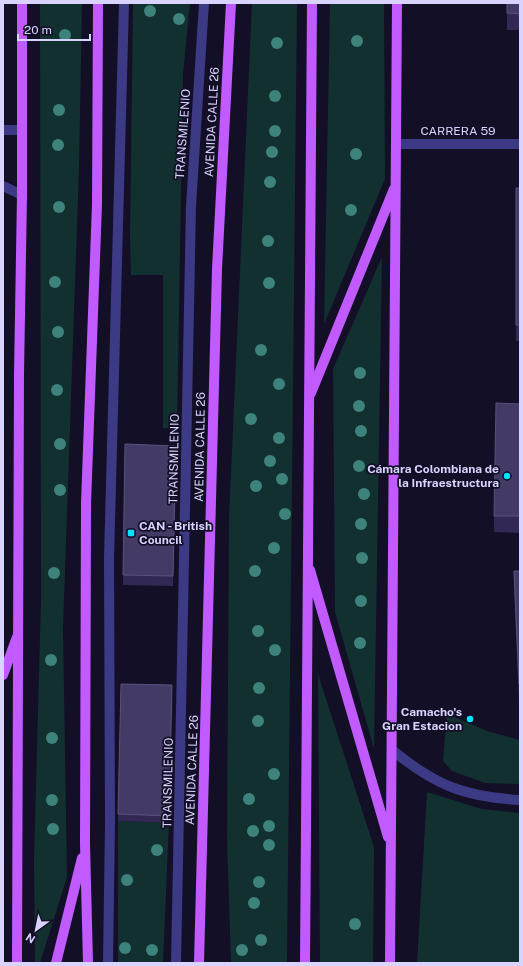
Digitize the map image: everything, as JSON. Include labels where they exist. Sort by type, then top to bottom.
[{"type":"main road","points":[[18,963],[20,630],[19,374],[22,195],[22,3]]},
{"type":"main road","points":[[88,963],[85,844],[86,504],[96,204],[98,3]]},
{"type":"main road","name":"AVENIDA CALLE 26","points":[[199,963],[217,270],[231,3]]},
{"type":"main road","points":[[305,963],[312,3]]},
{"type":"main road","points":[[390,963],[397,3]]},
{"type":"main road","points":[[309,398],[396,184]]},
{"type":"main road","points":[[307,559],[391,849]]},
{"type":"main road","points":[[3,675],[20,630]]},
{"type":"main road","points":[[56,963],[85,844]]},
{"type":"street","points":[[108,963],[110,822],[109,558],[124,3]]},
{"type":"street","name":"TRANSMILENIO","points":[[176,963],[191,206],[204,3]]},
{"type":"street","points":[[3,130],[22,130]]},
{"type":"street","name":"CARRERA 59","points":[[396,144],[520,144]]},
{"type":"street","points":[[3,186],[22,195]]},
{"type":"street","points":[[392,750],[420,772],[438,782],[466,794],[493,799],[520,800]]},
{"type":"green space","points":[[40,3],[82,3],[79,169],[63,628],[67,877],[40,963],[35,963],[34,860],[41,599]]},
{"type":"green space","points":[[133,3],[190,3],[183,74],[177,428],[163,428],[163,275],[131,275],[130,238]]},
{"type":"green space","points":[[252,3],[297,3],[287,963],[231,963],[227,840],[229,517]]},
{"type":"green space","points":[[330,3],[384,3],[385,179],[324,324]]},
{"type":"green space","points":[[382,257],[374,749],[335,612],[333,369]]},
{"type":"green space","points":[[318,674],[374,847],[373,963],[320,963]]},
{"type":"green space","points":[[447,714],[487,731],[520,740],[520,784],[485,783],[452,771],[443,761]]},
{"type":"green space","points":[[427,792],[482,809],[520,813],[520,963],[417,963]]},
{"type":"green space","points":[[118,821],[169,823],[163,963],[118,963]]},
{"type":"building","points":[[507,3],[520,3],[520,14],[507,13]]},
{"type":"building","points":[[516,188],[520,188],[520,325],[516,325]]},
{"type":"building","name":"Cámara Colombiana de la Infraestructura","points":[[496,403],[520,404],[520,516],[494,516]]},
{"type":"building","points":[[125,444],[176,446],[173,576],[123,575]]},
{"type":"building","points":[[514,571],[520,571],[520,684],[519,684]]},
{"type":"building","points":[[121,684],[172,685],[169,816],[118,814]]},
{"type":"place","name":"Cámara Colombiana de la Infraestructura","points":[[507,476]]},
{"type":"place","name":"CAN - British Council","points":[[131,533]]},
{"type":"place","name":"Camacho's Gran Estacion","points":[[470,719]]}]
